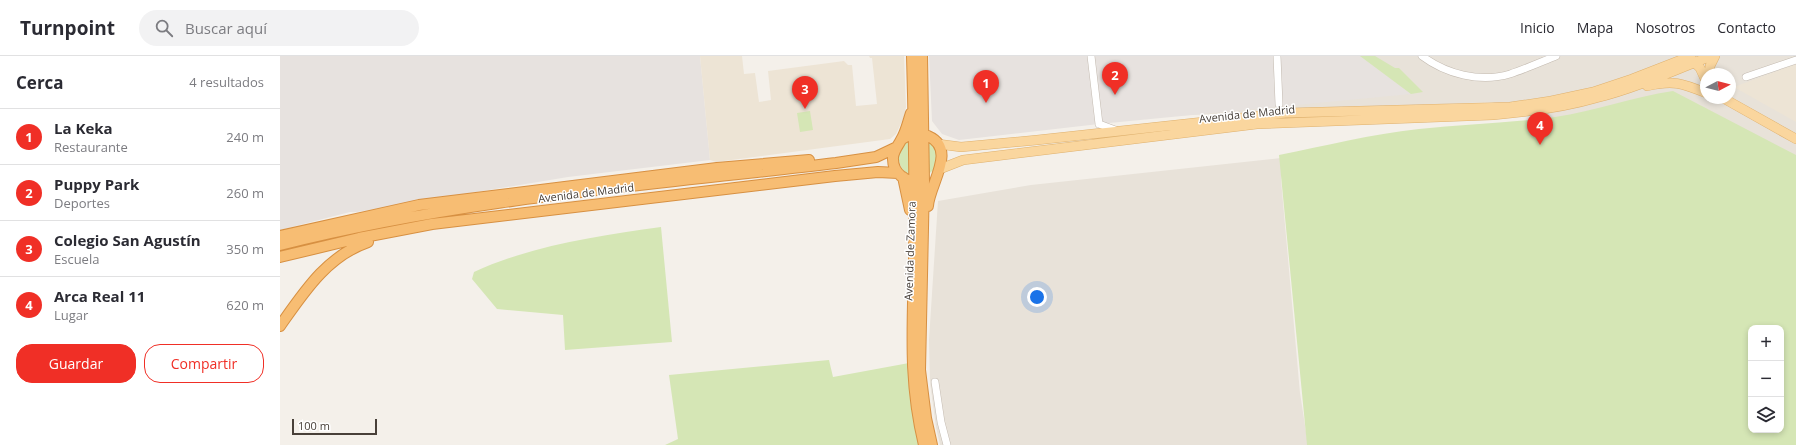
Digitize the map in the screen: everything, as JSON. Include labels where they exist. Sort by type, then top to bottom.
[{"type":"highway","name":"Avenida de Zamora","points":[[912,56],[914,107],[919,134]]},
{"type":"highway","name":"Avenida de Zamora","points":[[923,56],[919,134],[918,278],[920,370],[926,418],[932,445]]},
{"type":"highway","points":[[914,107],[902,139],[895,148],[893,158],[900,175],[910,214],[910,253],[918,278]]},
{"type":"highway","points":[[902,139],[919,134],[930,137],[938,144],[942,155],[928,201],[927,248],[918,278]]},
{"type":"highway","name":"Avenida de Madrid","points":[[280,245],[350,228],[439,212],[836,163],[876,157],[895,148]]},
{"type":"highway","points":[[280,236],[420,205],[563,186],[771,162],[824,159],[836,163]]},
{"type":"highway","points":[[919,182],[938,171]]},
{"type":"highway","name":"Avenida de Madrid","points":[[280,257],[359,238],[432,224],[835,176],[878,172],[900,175],[919,182]]},
{"type":"highway","points":[[280,326],[309,285],[327,265],[355,246],[397,234],[515,214]]},
{"type":"highway","name":"Avenida de Zamora","points":[[918,278],[912,373],[917,418],[924,445]]},
{"type":"main road","points":[[1700,72],[1692,59],[1711,56]]},
{"type":"main road","points":[[1710,68],[1716,56]]},
{"type":"main road","name":"Avenida de Madrid","points":[[938,171],[963,160],[1257,124],[1493,115],[1531,112],[1560,107],[1618,92],[1692,59]]},
{"type":"main road","name":"Avenida de Madrid","points":[[938,144],[961,147],[1086,136],[1285,113],[1510,107],[1551,101],[1593,92],[1692,59]]},
{"type":"main road","name":"Avenida de Madrid","points":[[1560,107],[1584,106],[1658,84],[1685,84],[1700,90]]},
{"type":"main road","points":[[1734,104],[1796,138]]},
{"type":"street","points":[[1091,56],[1099,124]]},
{"type":"street","points":[[1277,56],[1279,104]]},
{"type":"street","points":[[1422,56],[1453,74],[1492,77],[1509,74],[1556,56]]},
{"type":"street","points":[[1746,77],[1796,60]]},
{"type":"street","points":[[1099,124],[1122,132]]},
{"type":"street","points":[[1086,136],[1099,124]]},
{"type":"street","points":[[935,382],[941,422],[947,445]]},
{"type":"shaded area","points":[[280,56],[700,56],[710,160],[568,177],[350,212],[280,230]]},
{"type":"shaded area","points":[[700,56],[742,56],[744,74],[755,73],[759,102],[771,100],[768,71],[844,61],[848,65],[852,65],[856,106],[877,104],[872,58],[869,56],[904,56],[906,107],[904,117],[896,134],[890,139],[716,162],[710,160]]},
{"type":"shaded area","points":[[929,56],[1360,56],[1411,94],[1099,124],[959,140],[942,134],[932,121]]},
{"type":"shaded area","points":[[1096,56],[1796,56],[1796,181],[1492,102],[1144,117]]},
{"type":"shaded area","points":[[1796,64],[1796,122],[1736,88],[1736,86]]},
{"type":"shaded area","points":[[1281,158],[1281,180],[1300,393],[1308,445],[940,445],[930,382],[929,340],[938,201],[1031,185]]},
{"type":"green space","points":[[1360,56],[1375,56],[1395,68],[1399,68],[1423,92],[1411,94]]},
{"type":"green space","points":[[1673,91],[1796,155],[1796,445],[1307,445],[1279,155],[1401,131],[1555,117]]},
{"type":"green space","points":[[810,111],[813,130],[800,132],[797,113]]},
{"type":"green space","points":[[926,140],[930,142],[938,152],[936,168],[926,176]]},
{"type":"green space","points":[[910,141],[912,177],[903,169],[899,159],[899,154],[904,144]]},
{"type":"green space","points":[[661,227],[672,342],[565,350],[563,315],[497,309],[472,279],[474,272],[542,248],[590,238]]},
{"type":"green space","points":[[829,360],[833,377],[909,363],[920,445],[665,445],[678,439],[669,375]]},
{"type":"place","name":"Puppy Park","points":[[1115,95]]},
{"type":"place","name":"La Keka","points":[[986,103]]},
{"type":"place","name":"Colegio San Agustín","points":[[805,109]]},
{"type":"place","name":"Arca Real 11","points":[[1540,145]]}]
